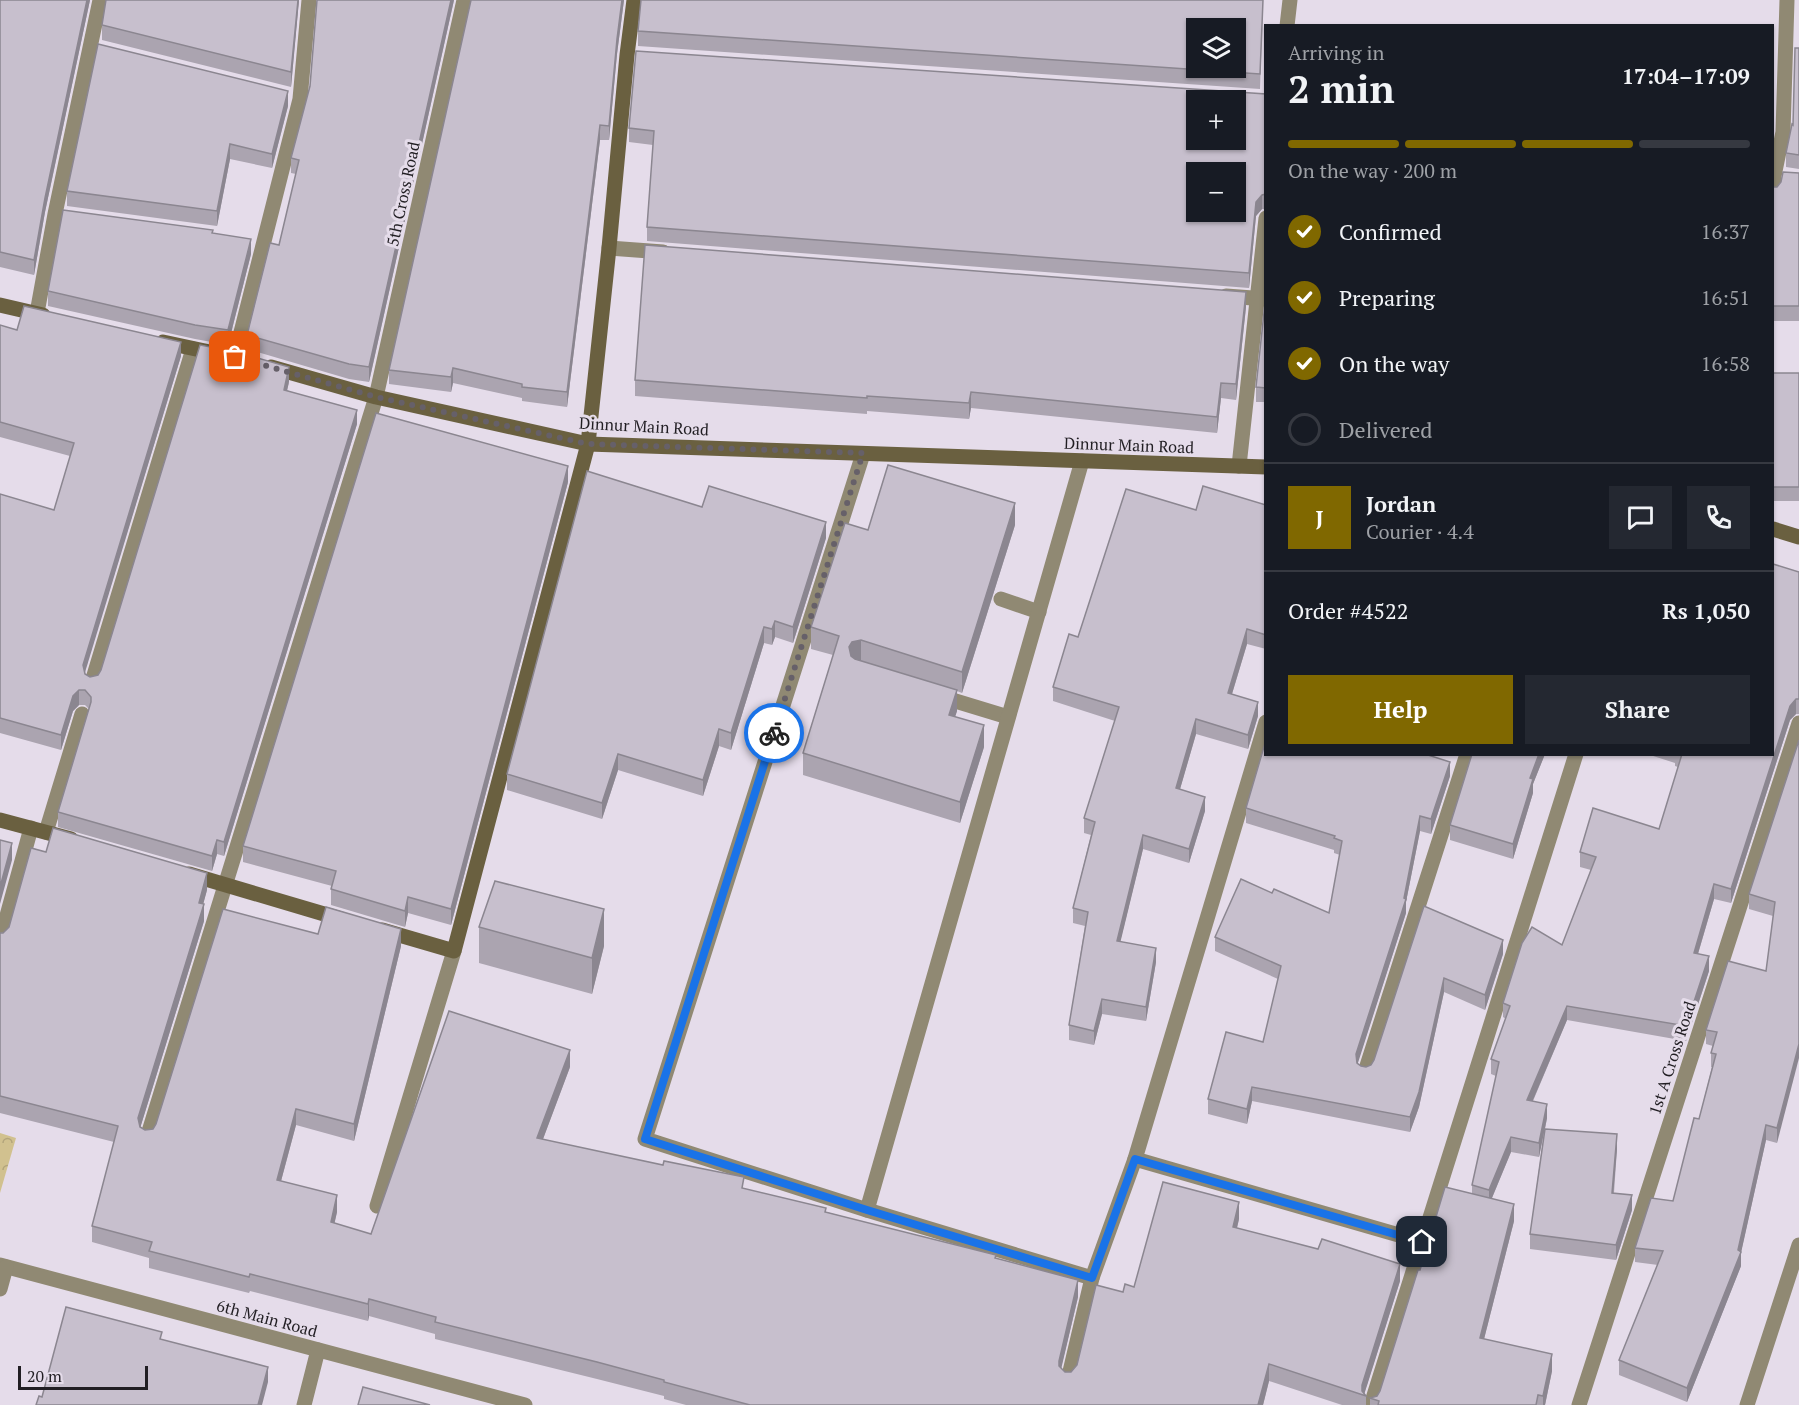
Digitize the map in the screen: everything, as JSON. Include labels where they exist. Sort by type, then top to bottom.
[{"type":"street","points":[[37,313],[97,48],[100,0]]},
{"type":"street","points":[[246,360],[258,242],[294,97],[309,0]]},
{"type":"street","name":"5th Cross Road","points":[[147,1138],[376,397],[464,0]]},
{"type":"street","points":[[377,1206],[454,951],[588,444],[633,56],[634,0]]},
{"type":"street","points":[[1287,24],[1290,0]]},
{"type":"street","points":[[1787,0],[1774,176],[1791,177]]},
{"type":"street","points":[[609,248],[680,254]]},
{"type":"street","points":[[1239,466],[1262,299],[1264,258]]},
{"type":"street","points":[[1210,295],[1262,299]]},
{"type":"street","points":[[0,306],[59,318]]},
{"type":"street","name":"Dinnur Main Road","points":[[148,339],[246,360],[376,397],[588,444],[1264,467]]},
{"type":"street","points":[[92,682],[193,349]]},
{"type":"street","points":[[863,453],[645,1139],[867,1210],[1092,1278]]},
{"type":"street","points":[[867,1210],[1082,461]]},
{"type":"street","points":[[1774,529],[1799,537]]},
{"type":"street","points":[[1001,599],[1039,612]]},
{"type":"street","points":[[921,690],[1008,717]]},
{"type":"street","points":[[0,941],[38,830],[82,714]]},
{"type":"street","name":"1st A Cross Road","points":[[1579,1405],[1799,723]]},
{"type":"street","points":[[1068,1380],[1092,1278],[1135,1159],[1264,729]]},
{"type":"street","points":[[1365,1072],[1466,756]]},
{"type":"street","points":[[1371,1405],[1575,756]]},
{"type":"street","points":[[0,820],[91,845]]},
{"type":"street","points":[[180,872],[454,951]]},
{"type":"street","points":[[1135,1159],[1422,1242]]},
{"type":"street","points":[[1747,1405],[1799,1245]]},
{"type":"street","points":[[0,1289],[3,1266]]},
{"type":"street","name":"6th Main Road","points":[[3,1266],[525,1405]]},
{"type":"street","points":[[304,1405],[318,1350]]},
{"type":"green space","points":[[0,1133],[16,1138],[0,1193]]},
{"type":"building","points":[[0,0],[87,0],[34,260],[0,252]]},
{"type":"building","points":[[106,0],[298,0],[291,72],[102,25]]},
{"type":"building","points":[[317,0],[451,0],[369,367],[349,364],[247,335],[270,243],[279,245],[299,160],[291,158],[310,86]]},
{"type":"building","points":[[471,0],[622,0],[609,126],[600,125],[567,392],[522,387],[522,384],[453,368],[451,377],[389,370]]},
{"type":"building","points":[[641,0],[1263,0],[1260,74],[1246,73],[1246,18],[1186,18],[1186,69],[638,31]]},
{"type":"building","points":[[98,44],[288,91],[272,154],[230,144],[217,211],[67,191]]},
{"type":"building","points":[[1795,48],[1799,48],[1799,155],[1786,153],[1793,125]]},
{"type":"building","points":[[636,51],[1207,90],[1186,90],[1186,150],[1246,150],[1246,93],[1264,94],[1264,194],[1256,202],[1249,273],[647,227],[654,131],[629,128]]},
{"type":"building","points":[[1783,172],[1799,173],[1799,306],[1774,306],[1774,187],[1781,182]]},
{"type":"building","points":[[63,210],[213,230],[212,233],[251,239],[228,330],[195,325],[48,291]]},
{"type":"building","points":[[645,245],[1246,292],[1236,384],[1221,383],[1217,417],[971,392],[969,403],[867,396],[867,398],[635,380]]},
{"type":"building","points":[[24,306],[181,342],[83,665],[85,674],[90,677],[98,675],[101,670],[200,345],[233,351],[289,367],[284,390],[357,410],[224,842],[217,840],[212,856],[58,812],[91,702],[91,697],[85,690],[79,690],[73,696],[61,735],[0,718],[0,494],[54,510],[74,443],[0,422],[0,325],[17,330]]},
{"type":"building","points":[[1264,313],[1264,388],[1256,387]]},
{"type":"building","points":[[1774,373],[1799,373],[1799,487],[1774,487]]},
{"type":"building","points":[[376,413],[568,466],[451,909],[408,897],[405,911],[331,889],[336,871],[243,846]]},
{"type":"building","points":[[888,465],[1015,503],[962,672],[861,640],[852,642],[849,647],[851,656],[855,659],[957,690],[949,715],[984,725],[960,802],[803,753],[839,636],[811,627],[845,523],[868,530]]},
{"type":"building","points":[[587,471],[702,507],[709,486],[826,522],[793,627],[775,621],[772,629],[764,627],[731,733],[719,729],[703,780],[618,754],[602,803],[507,774]]},
{"type":"building","points":[[1203,486],[1264,504],[1264,634],[1247,629],[1228,693],[1258,702],[1248,735],[1196,719],[1176,788],[1205,797],[1189,849],[1143,835],[1117,941],[1156,948],[1146,1007],[1102,999],[1094,1031],[1069,1025],[1088,912],[1073,908],[1095,822],[1084,818],[1119,707],[1053,687],[1069,634],[1078,637],[1126,489],[1196,510]]},
{"type":"building","points":[[1774,564],[1799,572],[1799,699],[1796,699],[1790,706],[1774,756]]},
{"type":"building","points":[[1799,740],[1799,1044],[1777,1128],[1766,1125],[1738,1250],[1741,1252],[1687,1388],[1619,1360],[1663,1251],[1635,1248],[1651,1198],[1673,1201],[1694,1118],[1699,1119],[1716,1054],[1711,1053],[1717,1032],[1706,1030],[1728,961],[1766,971],[1775,902],[1749,894]]},
{"type":"building","points":[[1264,747],[1264,756],[1431,756],[1450,762],[1431,819],[1420,816],[1404,898],[1406,899],[1356,1054],[1357,1063],[1366,1067],[1374,1060],[1424,906],[1503,940],[1485,995],[1444,978],[1419,1092],[1410,1117],[1252,1087],[1247,1109],[1208,1099],[1226,1032],[1263,1042],[1281,966],[1215,937],[1241,879],[1272,893],[1274,889],[1329,913],[1342,841],[1334,838],[1335,836],[1246,808]]},
{"type":"building","points":[[1471,756],[1538,756],[1530,778],[1533,779],[1513,844],[1450,825]]},
{"type":"building","points":[[1681,756],[1774,756],[1731,889],[1714,884],[1694,953],[1709,956],[1686,1026],[1567,1006],[1527,1100],[1547,1104],[1539,1143],[1511,1137],[1489,1190],[1472,1185],[1499,1062],[1491,1059],[1510,1006],[1503,1003],[1522,943],[1532,927],[1562,945],[1596,857],[1580,852],[1593,808],[1659,829]]},
{"type":"building","points":[[53,828],[207,873],[199,903],[204,904],[138,1118],[140,1127],[145,1130],[153,1129],[156,1124],[223,909],[318,934],[326,907],[401,929],[354,1124],[296,1109],[277,1180],[337,1195],[331,1222],[371,1234],[449,1011],[570,1050],[537,1138],[663,1165],[664,1161],[744,1177],[742,1188],[826,1208],[825,1212],[996,1255],[995,1258],[1078,1280],[1059,1361],[1059,1366],[1065,1372],[1071,1372],[1077,1365],[1096,1285],[1123,1292],[1125,1284],[1134,1287],[1163,1182],[1239,1202],[1233,1227],[1318,1249],[1322,1239],[1400,1264],[1362,1385],[1362,1391],[1366,1396],[1269,1364],[1258,1405],[750,1405],[597,1362],[435,1322],[436,1317],[369,1299],[368,1304],[149,1251],[152,1242],[92,1226],[118,1126],[0,1096],[0,933],[9,927],[31,848],[46,852]]},
{"type":"building","points":[[0,840],[12,843],[0,887]]},
{"type":"building","points":[[495,881],[604,909],[592,958],[479,927]]},
{"type":"building","points":[[1545,1129],[1617,1134],[1612,1193],[1632,1195],[1616,1245],[1530,1234]]},
{"type":"building","points":[[1445,1187],[1514,1204],[1480,1338],[1552,1354],[1543,1396],[1538,1395],[1536,1405],[1378,1405],[1379,1401],[1370,1398],[1377,1396],[1380,1391]]},
{"type":"building","points":[[66,1307],[162,1332],[160,1339],[268,1367],[258,1405],[36,1405],[39,1396],[42,1397]]},
{"type":"building","points":[[363,1387],[430,1405],[358,1405]]},
{"type":"way so far","points":[[235,357],[376,397],[588,444],[863,453],[774,733]]},
{"type":"route","points":[[774,733],[645,1139],[867,1210],[1092,1278],[1135,1159],[1422,1242]]}]
